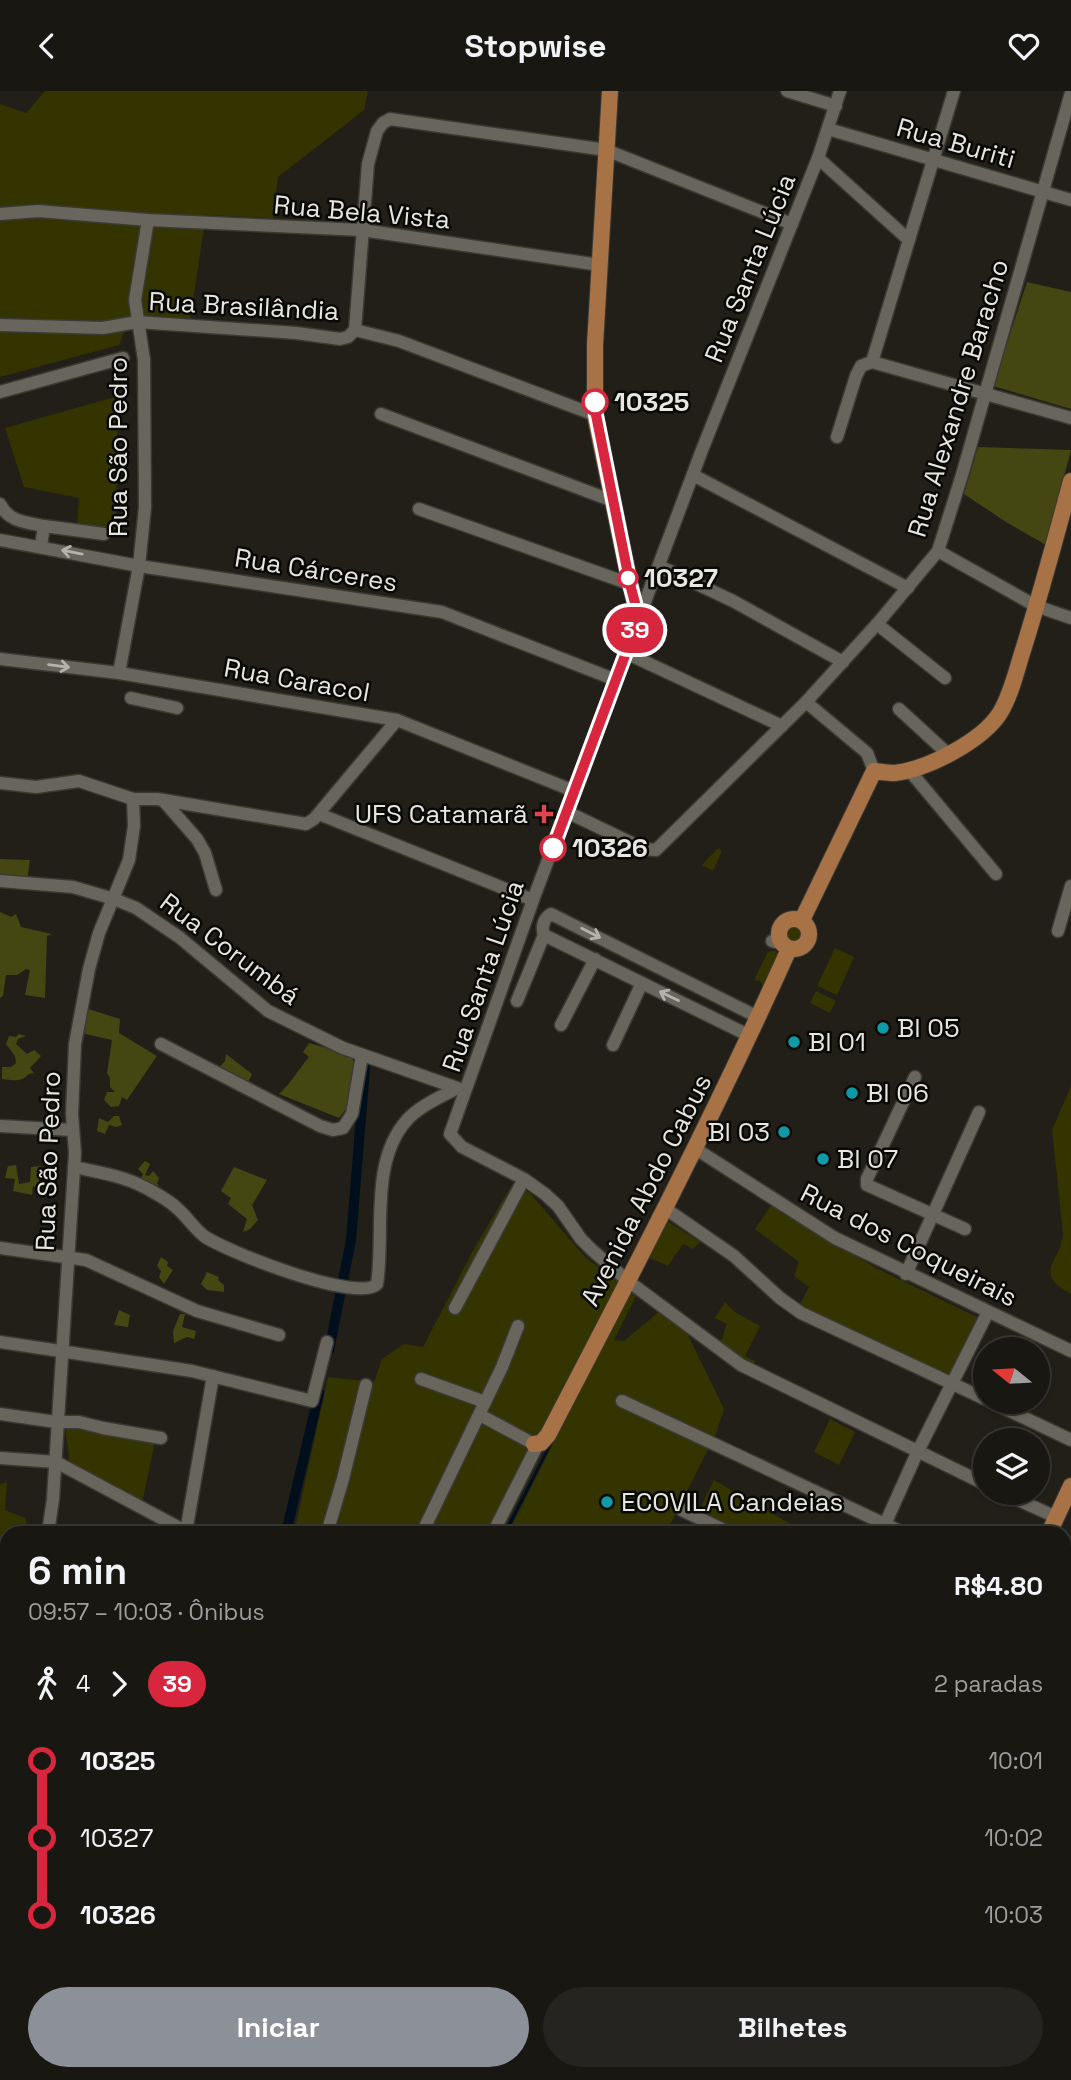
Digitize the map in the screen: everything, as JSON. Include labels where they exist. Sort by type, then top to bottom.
[{"type":"main road","points":[[610,91],[600,265],[591,343],[596,415],[639,618]]},
{"type":"main road","points":[[802,920],[874,771],[893,773],[909,770],[948,754],[977,738],[1000,713],[1014,678],[1071,481]]},
{"type":"main road","points":[[787,920],[802,920],[808,928],[809,938],[799,949],[780,942],[780,928],[787,920]]},
{"type":"main road","name":"Avenida Abdo Cabus","points":[[536,1444],[548,1435],[696,1149],[758,1017],[780,942]]},
{"type":"main road","points":[[1052,1526],[1070,1493]]},
{"type":"street","points":[[787,91],[836,106]]},
{"type":"street","name":"Rua Santa Lúcia","points":[[524,1179],[461,1147],[452,1139],[450,1134],[462,1090],[693,475],[818,158],[841,91]]},
{"type":"street","points":[[872,362],[954,91]]},
{"type":"street","name":"Rua Alexandre Baracho","points":[[566,812],[644,849],[656,851],[806,702],[877,624],[938,551],[1071,93]]},
{"type":"street","points":[[355,330],[365,185],[372,143],[383,123],[390,119],[606,150],[792,223]]},
{"type":"street","name":"Rua Buriti","points":[[828,129],[1071,200]]},
{"type":"street","points":[[818,158],[909,240]]},
{"type":"street","name":"Rua Bela Vista","points":[[0,214],[38,211],[148,220],[362,230],[600,265]]},
{"type":"street","name":"Rua São Pedro","points":[[119,673],[145,507],[144,360],[135,300],[148,220]]},
{"type":"street","name":"Rua Brasilândia","points":[[0,325],[103,328],[137,322],[296,333],[332,339],[348,337],[355,330],[399,341],[596,415]]},
{"type":"street","points":[[0,392],[123,359]]},
{"type":"street","points":[[838,437],[856,376],[861,366],[872,362],[1071,418]]},
{"type":"street","points":[[382,414],[613,501]]},
{"type":"street","points":[[693,475],[908,588]]},
{"type":"street","points":[[0,504],[4,512],[13,519],[104,534]]},
{"type":"street","points":[[419,509],[630,584]]},
{"type":"street","points":[[41,546],[44,526]]},
{"type":"street","name":"Rua Cárceres","points":[[0,540],[138,565],[442,612],[616,680]]},
{"type":"street","points":[[938,551],[1036,606],[1071,618]]},
{"type":"street","points":[[659,566],[733,601],[843,662]]},
{"type":"street","points":[[877,624],[945,678]]},
{"type":"street","points":[[626,653],[782,726]]},
{"type":"street","name":"Rua Caracol","points":[[0,659],[119,673],[397,720],[574,791]]},
{"type":"street","points":[[131,698],[177,708]]},
{"type":"street","points":[[806,702],[867,753],[874,771]]},
{"type":"street","points":[[900,709],[948,754]]},
{"type":"street","points":[[0,783],[36,787],[79,781],[134,799],[163,800],[302,824],[311,823],[397,720]]},
{"type":"street","points":[[909,770],[996,874]]},
{"type":"street","name":"Rua São Pedro","points":[[49,1526],[56,1462],[56,1422],[74,1167],[72,1130],[75,1044],[87,977],[99,933],[129,860],[134,826],[134,799]]},
{"type":"street","points":[[163,800],[197,839],[205,853],[216,890]]},
{"type":"street","points":[[319,814],[533,900]]},
{"type":"street","name":"Rua Corumbá","points":[[0,881],[61,885],[114,899],[149,915],[268,1011],[362,1055],[462,1090]]},
{"type":"street","points":[[1058,931],[1071,886]]},
{"type":"street","points":[[517,1000],[544,935],[542,930],[547,917],[551,914],[758,1017]]},
{"type":"street","points":[[544,935],[750,1036]]},
{"type":"street","points":[[561,1025],[595,959]]},
{"type":"street","points":[[612,1045],[642,983]]},
{"type":"street","points":[[161,1044],[333,1130],[343,1128],[352,1114],[362,1055]]},
{"type":"street","points":[[915,1077],[867,1179],[867,1185],[965,1229]]},
{"type":"street","points":[[74,1167],[118,1177],[144,1187],[169,1201],[205,1236],[228,1249],[317,1281],[368,1289],[377,1284],[382,1186],[386,1162],[395,1138],[414,1114],[462,1090]]},
{"type":"street","points":[[906,1274],[979,1112]]},
{"type":"street","points":[[0,1126],[72,1130]]},
{"type":"street","name":"Rua dos Coqueirais","points":[[696,1149],[816,1228],[1071,1352]]},
{"type":"street","points":[[455,1308],[524,1179],[558,1206],[581,1239],[628,1281],[741,1365],[973,1479]]},
{"type":"street","points":[[666,1209],[734,1256],[801,1314],[973,1393]]},
{"type":"street","points":[[0,1248],[86,1260],[197,1311],[279,1335]]},
{"type":"street","points":[[884,1526],[917,1453],[988,1312]]},
{"type":"street","points":[[425,1526],[480,1415],[518,1326]]},
{"type":"street","points":[[0,1342],[213,1376],[312,1401],[327,1342]]},
{"type":"street","points":[[189,1526],[213,1376]]},
{"type":"street","points":[[421,1379],[485,1402]]},
{"type":"street","points":[[329,1526],[366,1385]]},
{"type":"street","points":[[622,1401],[877,1526]]},
{"type":"street","points":[[0,1414],[56,1422],[79,1422],[103,1429],[161,1438]]},
{"type":"street","points":[[1016,1414],[1071,1440]]},
{"type":"street","points":[[480,1415],[536,1444],[496,1526]]},
{"type":"street","points":[[0,1458],[56,1462],[167,1526]]},
{"type":"street","points":[[1030,1505],[1056,1517]]},
{"type":"street","points":[[682,1510],[715,1526]]},
{"type":"shaded area","points":[[45,91],[368,91],[364,110],[278,177],[273,218],[206,215],[189,327],[130,317],[119,345],[0,377],[0,104],[26,113]]},
{"type":"shaded area","points":[[1027,282],[1071,292],[1071,409],[993,386]]},
{"type":"shaded area","points":[[118,396],[116,533],[77,525],[79,498],[24,487],[5,428]]},
{"type":"shaded area","points":[[978,447],[1071,450],[1046,545],[964,494]]},
{"type":"shaded area","points":[[718,848],[722,851],[713,871],[702,865]]},
{"type":"shaded area","points":[[0,859],[30,860],[27,881],[0,879]]},
{"type":"shaded area","points":[[0,912],[11,917],[16,914],[21,927],[52,934],[47,936],[45,998],[25,995],[30,970],[26,969],[17,975],[6,975],[3,996],[0,998]]},
{"type":"shaded area","points":[[794,922],[802,926],[806,934],[802,942],[794,946],[786,942],[782,934],[786,926]]},
{"type":"shaded area","points":[[835,948],[854,957],[837,995],[817,986]]},
{"type":"shaded area","points":[[776,951],[778,956],[765,990],[760,981],[754,980],[768,952]]},
{"type":"shaded area","points":[[816,991],[836,1001],[830,1013],[810,1003]]},
{"type":"shaded area","points":[[85,1008],[120,1019],[119,1033],[157,1056],[127,1100],[122,1097],[119,1106],[111,1107],[104,1100],[107,1092],[115,1092],[110,1087],[107,1073],[112,1040],[81,1033]]},
{"type":"shaded area","points":[[19,1034],[26,1036],[18,1039],[16,1044],[27,1054],[34,1050],[41,1056],[30,1068],[34,1073],[20,1080],[2,1079],[2,1067],[11,1067],[16,1063],[15,1056],[6,1044],[9,1036],[16,1037]]},
{"type":"shaded area","points":[[309,1043],[350,1055],[358,1069],[346,1109],[339,1118],[279,1094],[309,1057],[303,1052]]},
{"type":"shaded area","points":[[226,1054],[252,1074],[247,1085],[219,1068],[225,1061]]},
{"type":"shaded area","points":[[1071,1086],[1071,1294],[1059,1286],[1050,1273],[1063,1234],[1052,1130]]},
{"type":"shaded area","points":[[114,1116],[119,1116],[122,1125],[109,1125],[105,1134],[97,1131],[99,1118],[108,1122]]},
{"type":"shaded area","points":[[145,1161],[150,1164],[145,1175],[149,1176],[153,1171],[159,1178],[159,1185],[153,1190],[138,1183],[143,1174],[138,1169]]},
{"type":"shaded area","points":[[16,1165],[19,1184],[30,1182],[31,1167],[41,1166],[39,1182],[44,1184],[44,1188],[38,1190],[33,1186],[32,1195],[13,1191],[15,1179],[5,1178],[8,1166]]},
{"type":"shaded area","points":[[234,1167],[267,1180],[252,1205],[258,1220],[243,1232],[247,1219],[228,1204],[231,1198],[221,1191]]},
{"type":"shaded area","points":[[513,1183],[530,1193],[585,1257],[618,1282],[500,1526],[296,1526],[328,1377],[374,1382],[382,1359],[404,1344],[423,1347],[475,1247]]},
{"type":"shaded area","points":[[772,1204],[876,1268],[979,1318],[950,1376],[798,1308],[809,1287],[794,1276],[799,1262],[755,1229]]},
{"type":"shaded area","points":[[664,1219],[700,1242],[693,1249],[683,1244],[668,1266],[645,1256]]},
{"type":"shaded area","points":[[161,1257],[173,1270],[164,1284],[159,1277],[161,1271],[157,1266]]},
{"type":"shaded area","points":[[207,1272],[219,1277],[218,1280],[224,1285],[224,1292],[207,1290],[201,1284]]},
{"type":"shaded area","points":[[630,1291],[637,1294],[614,1340],[624,1341],[660,1311],[688,1335],[724,1409],[715,1436],[670,1526],[512,1526]]},
{"type":"shaded area","points":[[725,1302],[735,1312],[760,1326],[745,1356],[755,1361],[753,1369],[719,1347],[727,1324],[715,1318]]},
{"type":"shaded area","points":[[119,1310],[130,1315],[128,1327],[114,1325]]},
{"type":"shaded area","points":[[180,1314],[185,1314],[182,1327],[196,1331],[194,1339],[187,1337],[174,1343],[173,1331]]},
{"type":"shaded area","points":[[830,1419],[855,1432],[839,1465],[814,1452]]},
{"type":"shaded area","points":[[65,1426],[156,1437],[141,1508],[70,1466]]},
{"type":"shaded area","points":[[714,1480],[794,1526],[720,1526],[697,1515]]},
{"type":"shaded area","points":[[7,1482],[5,1510],[25,1518],[28,1526],[0,1526],[0,1484]]},
{"type":"water","points":[[628,1293],[511,1526],[507,1526]]},
{"type":"waterway","points":[[329,1350],[351,1240],[365,1068]]},
{"type":"waterway","points":[[288,1526],[319,1393]]},
{"type":"bus line","name":"39","points":[[553,848],[639,618],[595,402]]},
{"type":"place","name":"10325","points":[[595,402]]},
{"type":"place","name":"10327","points":[[628,578]]},
{"type":"place","name":"UFS Catamarã","points":[[544,814]]},
{"type":"place","name":"10326","points":[[553,848]]},
{"type":"place","name":"Bl 05","points":[[883,1028]]},
{"type":"place","name":"Bl 01","points":[[794,1042]]},
{"type":"place","name":"Bl 06","points":[[852,1093]]},
{"type":"place","name":"Bl 03","points":[[784,1132]]},
{"type":"place","name":"Bl 07","points":[[823,1159]]},
{"type":"place","name":"ECOVILA Candeias","points":[[607,1502]]}]
